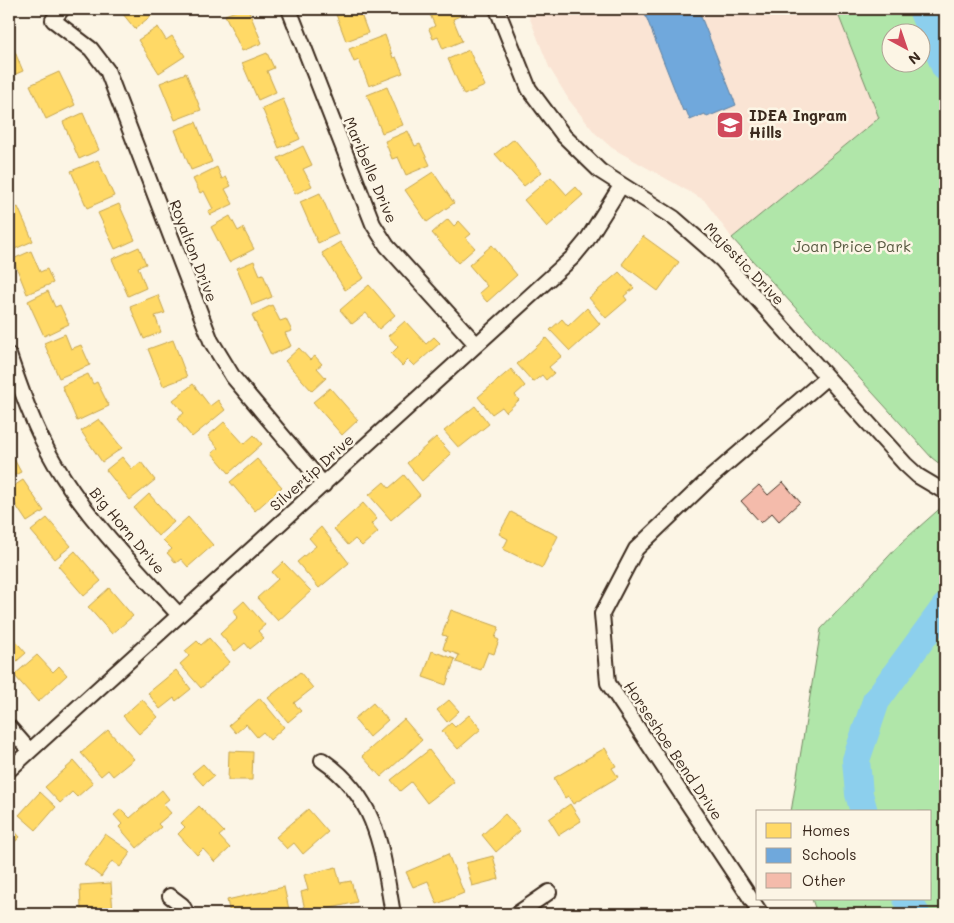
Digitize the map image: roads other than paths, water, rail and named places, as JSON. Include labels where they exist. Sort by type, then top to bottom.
[{"type":"street","name":"Royalton Drive","points":[[62,9],[53,20],[91,49],[107,70],[211,342],[222,362],[324,485]]},
{"type":"street","name":"Maribelle Drive","points":[[289,9],[373,224],[387,246],[476,344]]},
{"type":"street","name":"Majestic Drive","points":[[497,9],[530,89],[546,113],[579,153],[621,186],[674,218],[699,238],[722,260],[905,464],[918,476],[945,492]]},
{"type":"street","name":"Silvertip Drive","points":[[9,770],[573,257],[587,240],[621,186]]},
{"type":"street","name":"Big Horn Drive","points":[[9,355],[32,421],[55,464],[95,523],[179,615]]},
{"type":"street","name":"Horseshoe Bend Drive","points":[[761,914],[608,683],[602,614],[636,549],[709,480],[828,378]]},
{"type":"street","points":[[9,728],[30,751]]},
{"type":"street","points":[[322,760],[352,785],[367,806],[380,842],[393,914]]},
{"type":"street","points":[[518,914],[549,892]]},
{"type":"street","points":[[170,896],[182,906],[187,914]]},
{"type":"waterway","points":[[922,9],[945,67]]},
{"type":"waterway","points":[[863,810],[859,794],[856,760],[876,701],[945,607]]},
{"type":"waterway","points":[[908,900],[916,914]]},
{"type":"place","name":"IDEA Ingram Hills","points":[[730,125]]},
{"type":"park label","name":"Joan Price Park","points":[[852,247]]}]
